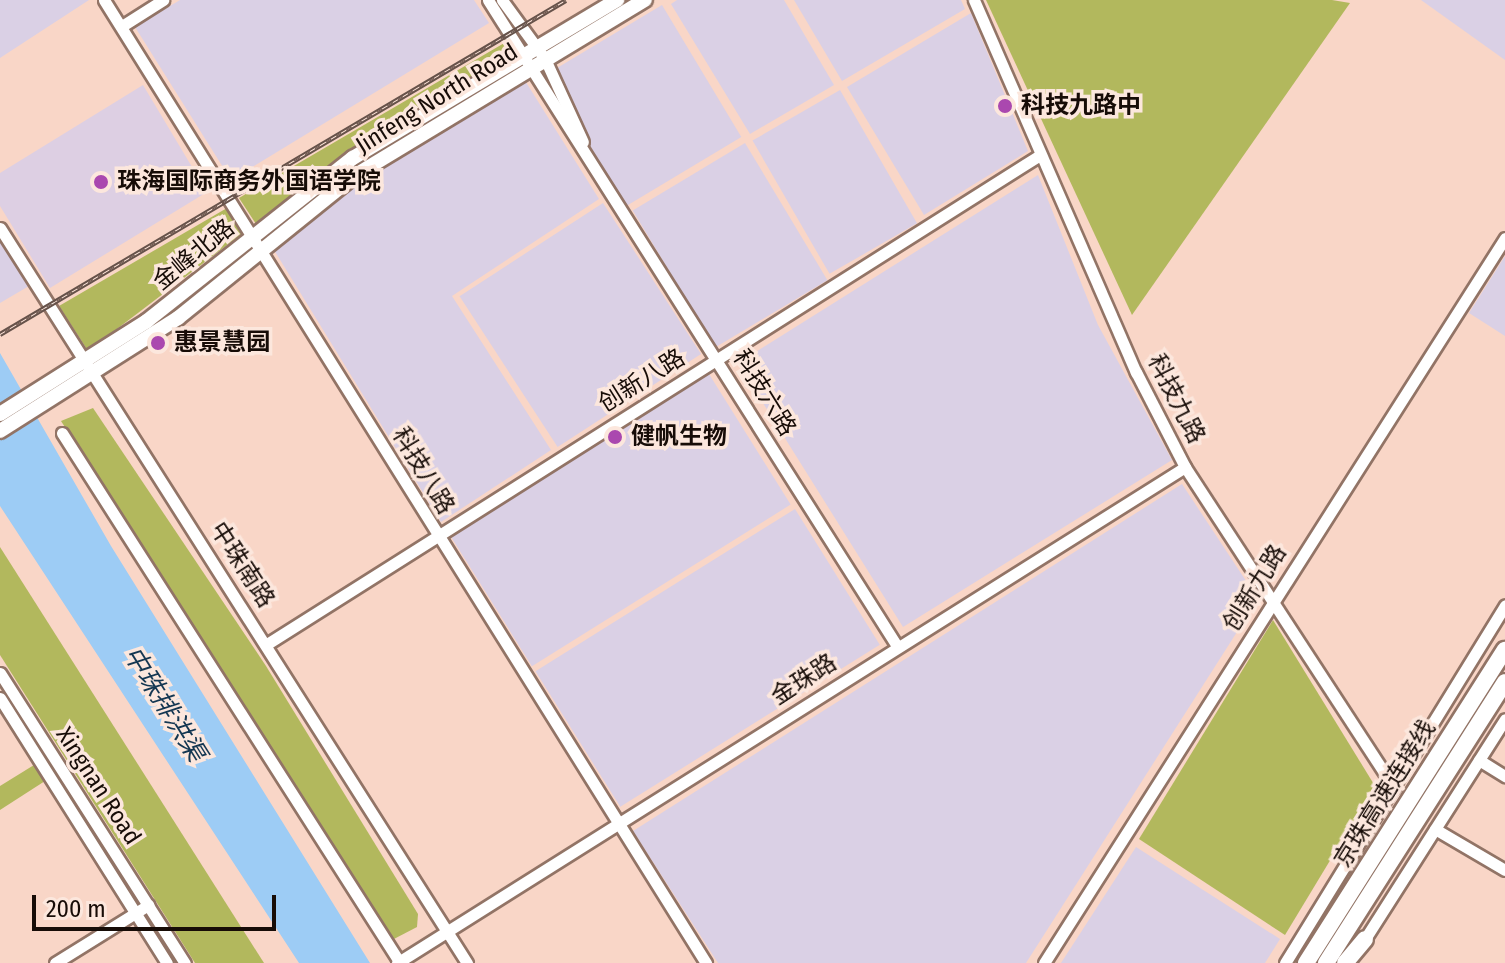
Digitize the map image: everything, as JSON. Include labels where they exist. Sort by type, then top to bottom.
[{"type":"highway","name":"京珠高速连接线","points":[[1306,963],[1505,650]]},
{"type":"highway","name":"京珠高速连接线","points":[[1326,963],[1505,682]]},
{"type":"highway","points":[[1347,963],[1365,939]]},
{"type":"main road","name":"金峰北路","points":[[0,414],[86,363],[353,158],[526,62],[617,0]]},
{"type":"main road","name":"Jinfeng North Road","points":[[541,53],[645,0]]},
{"type":"main road","name":"Jinfeng North Road","points":[[262,249],[354,176],[526,62]]},
{"type":"main road","name":"金峰北路","points":[[0,431],[94,376],[262,249]]},
{"type":"street","name":"科技八路","points":[[104,0],[706,963]]},
{"type":"street","points":[[122,26],[163,0]]},
{"type":"street","name":"科技六路","points":[[488,0],[897,646]]},
{"type":"street","name":"科技六路","points":[[502,0],[541,53],[592,165]]},
{"type":"street","name":"科技九路","points":[[974,0],[1040,155],[1185,467],[1394,788]]},
{"type":"street","name":"创新八路","points":[[267,644],[1040,155]]},
{"type":"street","name":"中珠南路","points":[[0,228],[467,963]]},
{"type":"street","name":"创新九路","points":[[1044,963],[1505,238]]},
{"type":"street","points":[[62,433],[399,963]]},
{"type":"street","name":"金珠路","points":[[399,963],[445,928],[619,828],[897,646],[1185,467]]},
{"type":"street","points":[[1285,963],[1394,788],[1408,754],[1505,605]]},
{"type":"street","name":"Xingnan Road","points":[[0,673],[185,963]]},
{"type":"street","name":"Xingnan Road","points":[[0,698],[167,963]]},
{"type":"street","points":[[1365,939],[1505,719]]},
{"type":"street","points":[[1479,760],[1505,776]]},
{"type":"street","points":[[1435,829],[1505,870]]},
{"type":"street","points":[[55,963],[148,905]]},
{"type":"shaded area","points":[[0,0],[89,0],[0,58]]},
{"type":"shaded area","points":[[180,0],[474,0],[489,23],[231,180],[135,27]]},
{"type":"shaded area","points":[[677,0],[784,0],[834,85],[750,134],[671,4]]},
{"type":"shaded area","points":[[794,0],[961,0],[965,9],[842,81]]},
{"type":"shaded area","points":[[1421,0],[1505,0],[1505,60]]},
{"type":"shaded area","points":[[662,5],[741,137],[622,209],[543,77]]},
{"type":"shaded area","points":[[971,13],[1028,151],[924,215],[847,87]]},
{"type":"shaded area","points":[[524,79],[599,199],[452,296],[551,450],[441,522],[274,250],[362,179]]},
{"type":"shaded area","name":"珠海国际商务外国语学院","points":[[143,85],[207,192],[50,288],[0,206],[0,173]]},
{"type":"shaded area","points":[[840,90],[917,223],[830,274],[753,140]]},
{"type":"shaded area","points":[[745,143],[827,280],[715,348],[633,210]]},
{"type":"shaded area","points":[[1038,175],[1098,325],[1172,460],[903,627],[738,363]]},
{"type":"shaded area","points":[[603,203],[701,354],[558,447],[460,296]]},
{"type":"shaded area","points":[[0,240],[29,286],[0,303]]},
{"type":"shaded area","points":[[1505,256],[1505,336],[1469,313]]},
{"type":"shaded area","points":[[709,374],[791,505],[532,666],[450,536]]},
{"type":"shaded area","points":[[1182,484],[1258,599],[1026,963],[718,963],[633,831]]},
{"type":"shaded area","points":[[795,509],[880,645],[620,807],[535,671]]},
{"type":"shaded area","points":[[1136,847],[1280,939],[1265,963],[1061,963]]},
{"type":"green space","points":[[986,0],[1332,0],[1350,3],[1132,315]]},
{"type":"green space","points":[[506,42],[514,53],[352,152],[256,224],[239,198]]},
{"type":"green space","points":[[227,208],[243,233],[88,351],[59,306]]},
{"type":"green space","points":[[93,408],[266,666],[418,914],[417,927],[392,940],[61,421]]},
{"type":"green space","points":[[0,547],[264,963],[195,963],[0,655]]},
{"type":"green space","points":[[1273,620],[1375,786],[1285,935],[1139,839]]},
{"type":"green space","points":[[34,765],[45,781],[0,810],[0,786]]},
{"type":"water","name":"中珠排洪渠","points":[[0,353],[111,546],[370,963],[299,963],[0,506]]},
{"type":"railway","points":[[0,334],[566,0]]},
{"type":"place","name":"科技九路中","points":[[1005,106]]},
{"type":"place","name":"珠海国际商务外国语学院","points":[[101,182]]},
{"type":"place","name":"惠景慧园","points":[[158,343]]},
{"type":"place","name":"健帆生物","points":[[615,437]]}]
